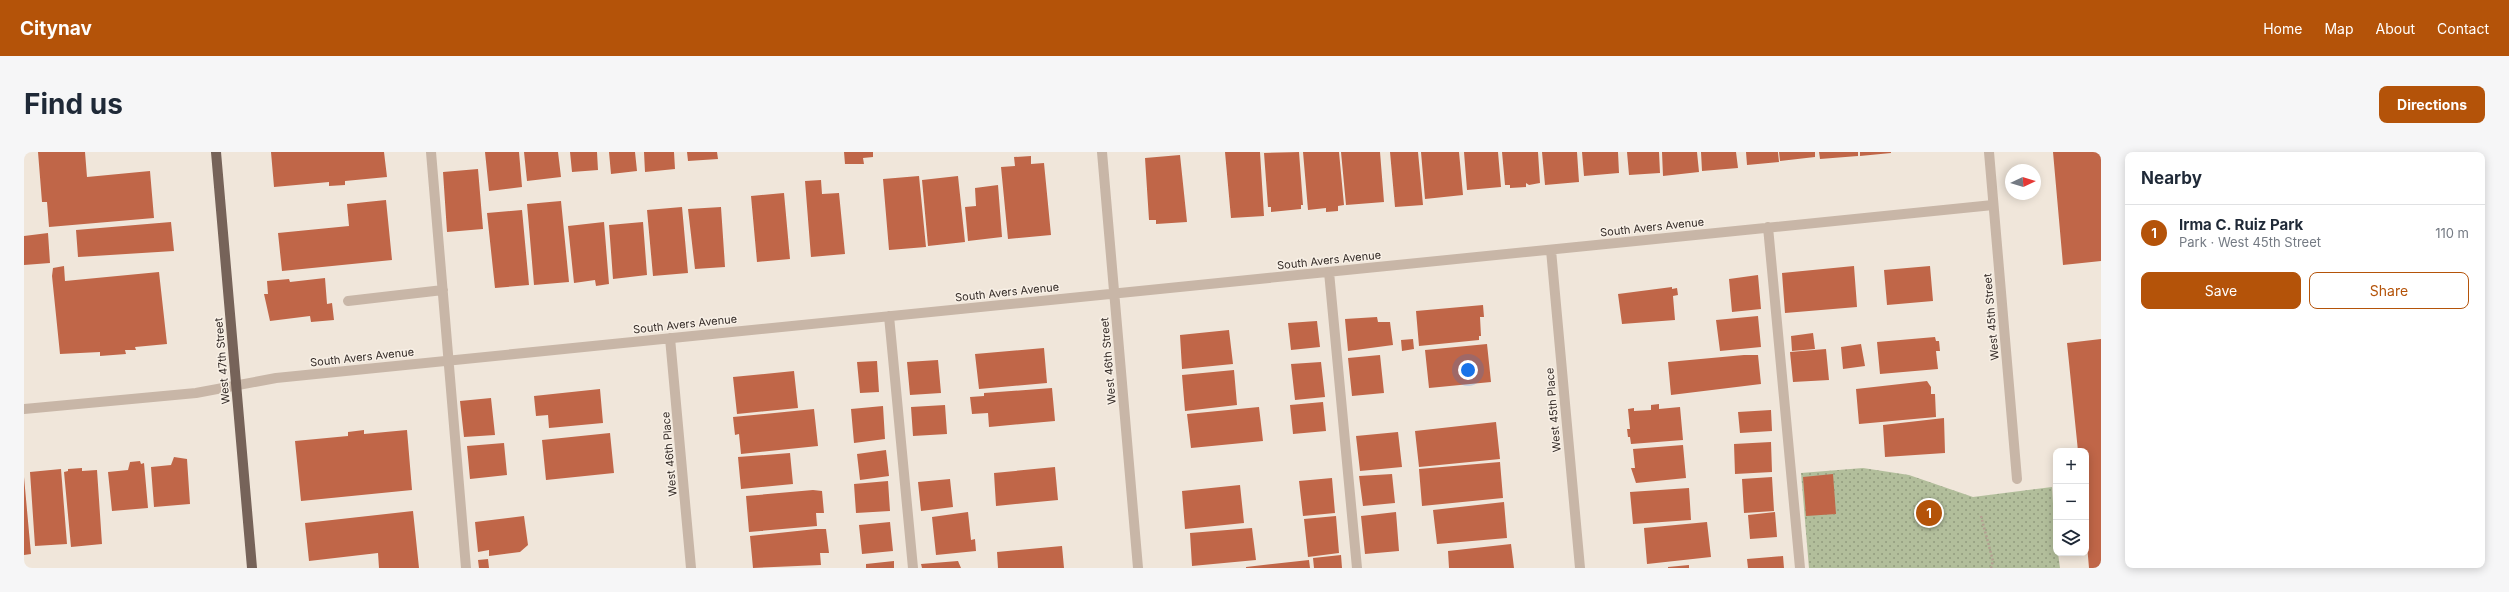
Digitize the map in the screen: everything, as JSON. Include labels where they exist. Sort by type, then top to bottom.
[{"type":"main road","name":"West 47th Street","points":[[216,152],[252,568]]},
{"type":"street","points":[[431,152],[466,568]]},
{"type":"street","name":"West 46th Street","points":[[1102,152],[1138,568]]},
{"type":"street","name":"West 45th Street","points":[[1989,152],[2017,480]]},
{"type":"street","name":"South Avers Avenue","points":[[24,409],[196,393],[276,378],[449,360],[1993,205]]},
{"type":"street","points":[[1768,227],[1800,568]]},
{"type":"street","name":"West 45th Place","points":[[1551,250],[1580,568]]},
{"type":"street","points":[[1329,272],[1357,568]]},
{"type":"street","points":[[348,301],[443,290]]},
{"type":"street","points":[[889,316],[913,568]]},
{"type":"street","name":"West 46th Place","points":[[670,338],[691,568]]},
{"type":"path","points":[[1981,516],[1993,561],[1991,568]]},
{"type":"green space","points":[[1863,468],[1909,475],[1973,497],[2052,487],[2053,556],[2058,556],[2060,568],[1809,568],[1801,473]]},
{"type":"building","points":[[38,152],[85,152],[87,177],[150,171],[154,218],[49,227],[47,202],[42,202]]},
{"type":"building","points":[[271,152],[384,152],[387,177],[345,181],[345,185],[329,186],[329,182],[274,187]]},
{"type":"building","points":[[485,152],[519,152],[522,187],[489,191]]},
{"type":"building","points":[[524,152],[558,152],[561,177],[527,181]]},
{"type":"building","points":[[570,152],[597,152],[598,170],[572,172]]},
{"type":"building","points":[[609,152],[635,152],[637,171],[611,174]]},
{"type":"building","points":[[644,152],[674,152],[675,169],[645,172]]},
{"type":"building","points":[[687,152],[717,152],[718,159],[688,161]]},
{"type":"building","points":[[844,152],[873,152],[873,157],[863,158],[864,164],[845,164]]},
{"type":"building","points":[[1225,152],[1260,152],[1264,216],[1231,218]]},
{"type":"building","points":[[1299,152],[1303,205],[1301,205],[1301,209],[1271,212],[1271,207],[1268,207],[1264,153]]},
{"type":"building","points":[[1303,152],[1339,152],[1344,205],[1338,206],[1338,211],[1326,212],[1326,208],[1308,210]]},
{"type":"building","points":[[1341,152],[1380,152],[1384,202],[1346,205]]},
{"type":"building","points":[[1390,152],[1418,152],[1423,205],[1395,207]]},
{"type":"building","points":[[1421,152],[1459,152],[1463,195],[1425,199]]},
{"type":"building","points":[[1464,152],[1498,152],[1501,187],[1467,190]]},
{"type":"building","points":[[1502,152],[1538,152],[1540,183],[1529,185],[1526,183],[1526,187],[1510,188],[1510,185],[1505,185]]},
{"type":"building","points":[[1542,152],[1577,152],[1579,182],[1545,185]]},
{"type":"building","points":[[1582,152],[1618,152],[1619,173],[1584,176]]},
{"type":"building","points":[[1627,152],[1659,152],[1660,173],[1629,175]]},
{"type":"building","points":[[1662,152],[1697,152],[1699,172],[1663,176]]},
{"type":"building","points":[[1701,152],[1736,152],[1738,168],[1702,171]]},
{"type":"building","points":[[1746,152],[1778,152],[1779,162],[1747,165]]},
{"type":"building","points":[[1779,152],[1815,152],[1815,157],[1780,161]]},
{"type":"building","points":[[1819,152],[1858,152],[1858,156],[1820,159]]},
{"type":"building","points":[[1860,152],[1891,152],[1891,153],[1860,156]]},
{"type":"building","points":[[2053,152],[2101,152],[2101,261],[2063,265]]},
{"type":"building","points":[[1180,155],[1187,222],[1156,224],[1156,220],[1149,220],[1145,158]]},
{"type":"building","points":[[1031,156],[1031,164],[1044,163],[1051,235],[1008,239],[1001,167],[1015,166],[1014,157]]},
{"type":"building","points":[[478,169],[483,229],[447,232],[443,172]]},
{"type":"building","points":[[919,176],[926,247],[889,250],[883,179]]},
{"type":"building","points":[[958,176],[965,242],[928,246],[922,180]]},
{"type":"building","points":[[821,180],[822,194],[839,193],[845,254],[811,257],[805,181]]},
{"type":"building","points":[[998,185],[1002,237],[968,241],[965,207],[976,206],[975,188]]},
{"type":"building","points":[[784,193],[790,259],[757,262],[751,196]]},
{"type":"building","points":[[386,200],[392,260],[282,271],[278,233],[349,226],[347,204]]},
{"type":"building","points":[[561,201],[569,282],[534,285],[527,204]]},
{"type":"building","points":[[682,207],[688,273],[653,276],[647,210]]},
{"type":"building","points":[[721,207],[725,267],[695,269],[688,209]]},
{"type":"building","points":[[522,210],[529,285],[495,288],[487,213]]},
{"type":"building","points":[[171,222],[174,251],[78,257],[76,230]]},
{"type":"building","points":[[604,222],[609,284],[596,286],[595,280],[574,283],[568,226]]},
{"type":"building","points":[[643,222],[647,275],[613,279],[609,225]]},
{"type":"building","points":[[48,233],[50,263],[24,265],[24,236]]},
{"type":"building","points":[[64,266],[65,281],[159,272],[167,344],[135,347],[136,350],[125,350],[126,354],[100,356],[100,352],[60,354],[52,276],[53,268]]},
{"type":"building","points":[[1854,266],[1857,307],[1785,313],[1782,273]]},
{"type":"building","points":[[1930,266],[1933,301],[1887,305],[1884,270]]},
{"type":"building","points":[[1758,275],[1761,309],[1732,312],[1729,279]]},
{"type":"building","points":[[325,278],[327,304],[332,303],[334,320],[311,322],[310,316],[270,321],[264,294],[268,294],[267,281],[289,279],[290,282]]},
{"type":"building","points":[[1672,287],[1672,289],[1677,288],[1678,295],[1673,296],[1675,320],[1622,324],[1618,294]]},
{"type":"building","points":[[1483,305],[1484,317],[1480,317],[1481,336],[1479,336],[1479,340],[1419,346],[1416,311]]},
{"type":"building","points":[[1758,316],[1761,347],[1720,351],[1716,320]]},
{"type":"building","points":[[1377,317],[1378,322],[1390,322],[1393,345],[1348,351],[1345,319]]},
{"type":"building","points":[[1317,321],[1320,347],[1291,350],[1288,323]]},
{"type":"building","points":[[1229,330],[1233,364],[1182,369],[1180,335]]},
{"type":"building","points":[[1813,333],[1815,349],[1792,351],[1791,336]]},
{"type":"building","points":[[1935,337],[1936,341],[1939,341],[1940,351],[1936,351],[1938,369],[1880,374],[1877,342]]},
{"type":"building","points":[[1413,339],[1414,349],[1402,351],[1401,340]]},
{"type":"building","points":[[2101,339],[2101,568],[2089,568],[2089,448],[2078,448],[2067,343]]},
{"type":"building","points":[[1487,344],[1491,382],[1429,388],[1425,350]]},
{"type":"building","points":[[1861,344],[1865,366],[1843,369],[1841,347]]},
{"type":"building","points":[[1044,348],[1047,383],[979,389],[975,354]]},
{"type":"building","points":[[1826,349],[1829,380],[1793,382],[1790,352]]},
{"type":"building","points":[[1380,355],[1384,393],[1352,396],[1348,358]]},
{"type":"building","points":[[1758,355],[1761,384],[1671,395],[1668,362]]},
{"type":"building","points":[[938,360],[941,393],[910,395],[907,362]]},
{"type":"building","points":[[877,361],[879,392],[860,393],[857,362]]},
{"type":"building","points":[[1321,362],[1325,397],[1295,400],[1291,364]]},
{"type":"building","points":[[1234,370],[1237,405],[1185,411],[1182,375]]},
{"type":"building","points":[[794,371],[798,408],[737,414],[733,377]]},
{"type":"building","points":[[1927,381],[1931,387],[1931,394],[1935,394],[1936,417],[1859,424],[1856,389]]},
{"type":"building","points":[[1052,388],[1055,421],[989,427],[988,413],[972,414],[970,397],[984,396],[984,393]]},
{"type":"building","points":[[600,389],[603,423],[549,428],[548,415],[536,416],[534,396]]},
{"type":"building","points":[[491,398],[495,435],[464,437],[460,401]]},
{"type":"building","points":[[1323,402],[1326,431],[1293,434],[1290,405]]},
{"type":"building","points":[[1659,404],[1659,409],[1680,407],[1683,440],[1631,444],[1627,429],[1630,429],[1628,409],[1634,408],[1634,411],[1651,410],[1651,405]]},
{"type":"building","points":[[945,405],[947,434],[913,436],[911,407]]},
{"type":"building","points":[[883,406],[885,439],[854,443],[851,409]]},
{"type":"building","points":[[1259,407],[1263,441],[1191,448],[1187,414]]},
{"type":"building","points":[[814,409],[818,446],[741,454],[739,434],[735,435],[733,417]]},
{"type":"building","points":[[1771,410],[1772,431],[1740,433],[1738,412]]},
{"type":"building","points":[[1944,418],[1945,453],[1885,457],[1883,425]]},
{"type":"building","points":[[1496,422],[1500,459],[1419,467],[1415,431]]},
{"type":"building","points":[[364,430],[364,434],[407,430],[412,490],[301,501],[295,441],[348,436],[348,432]]},
{"type":"building","points":[[1398,432],[1402,467],[1360,471],[1356,436]]},
{"type":"building","points":[[610,433],[614,473],[546,480],[542,440]]},
{"type":"building","points":[[1771,442],[1772,472],[1735,474],[1734,444]]},
{"type":"building","points":[[504,443],[507,475],[470,479],[467,446]]},
{"type":"building","points":[[1683,445],[1686,478],[1636,483],[1631,468],[1635,468],[1633,449]]},
{"type":"building","points":[[886,450],[889,476],[860,480],[857,454]]},
{"type":"building","points":[[790,453],[793,484],[741,489],[738,457]]},
{"type":"building","points":[[174,457],[187,459],[190,504],[154,507],[151,467],[171,465]]},
{"type":"building","points":[[140,461],[141,464],[144,463],[148,508],[112,511],[108,472],[128,470],[130,462]]},
{"type":"building","points":[[1500,462],[1503,498],[1422,506],[1419,469]]},
{"type":"building","points":[[1055,467],[1058,500],[996,506],[994,473]]},
{"type":"building","points":[[82,468],[82,471],[97,470],[102,544],[71,547],[64,472],[68,471],[68,469]]},
{"type":"building","points":[[61,469],[67,544],[35,546],[30,472]]},
{"type":"building","points":[[1392,474],[1395,503],[1363,506],[1359,476]]},
{"type":"building","points":[[1833,474],[1836,514],[1806,516],[1803,477]]},
{"type":"building","points":[[24,477],[31,554],[24,555]]},
{"type":"building","points":[[1772,477],[1774,511],[1744,513],[1742,479]]},
{"type":"building","points":[[1332,478],[1335,513],[1303,516],[1299,481]]},
{"type":"building","points":[[950,479],[953,507],[921,511],[918,482]]},
{"type":"building","points":[[888,481],[890,511],[856,513],[854,484]]},
{"type":"building","points":[[1240,485],[1244,523],[1185,529],[1182,491]]},
{"type":"building","points":[[1689,488],[1691,520],[1633,524],[1630,492]]},
{"type":"building","points":[[813,490],[822,491],[824,513],[816,513],[817,526],[749,532],[746,496]]},
{"type":"building","points":[[1504,502],[1507,538],[1437,544],[1433,510]]},
{"type":"building","points":[[413,511],[419,568],[379,568],[378,553],[309,561],[305,523]]},
{"type":"building","points":[[968,512],[971,540],[975,539],[976,551],[936,555],[932,517]]},
{"type":"building","points":[[1396,512],[1399,551],[1365,554],[1361,516]]},
{"type":"building","points":[[1775,512],[1777,537],[1750,539],[1748,515]]},
{"type":"building","points":[[524,516],[528,545],[520,552],[489,556],[489,550],[478,552],[475,522]]},
{"type":"building","points":[[1336,516],[1339,553],[1308,557],[1304,519]]},
{"type":"building","points":[[890,522],[893,551],[862,554],[859,525]]},
{"type":"building","points":[[1707,522],[1711,557],[1647,564],[1644,528]]},
{"type":"building","points":[[1252,528],[1256,560],[1192,566],[1190,533]]},
{"type":"building","points":[[826,529],[829,553],[820,553],[821,565],[753,568],[750,536]]},
{"type":"building","points":[[1511,544],[1514,568],[1449,568],[1448,551]]},
{"type":"building","points":[[1062,546],[1064,568],[998,568],[997,552]]},
{"type":"building","points":[[1341,555],[1342,568],[1314,568],[1313,558]]},
{"type":"building","points":[[1783,556],[1784,568],[1748,568],[1747,559]]},
{"type":"building","points":[[488,559],[489,568],[479,568],[478,560]]},
{"type":"building","points":[[1309,560],[1310,568],[1246,568],[1246,567]]},
{"type":"building","points":[[894,561],[894,568],[866,568],[866,564]]},
{"type":"building","points":[[958,561],[961,568],[922,568],[921,564]]},
{"type":"building","points":[[1689,565],[1689,568],[1668,568],[1668,567]]},
{"type":"place","name":"Irma C. Ruiz Park","points":[[1929,513]]}]
